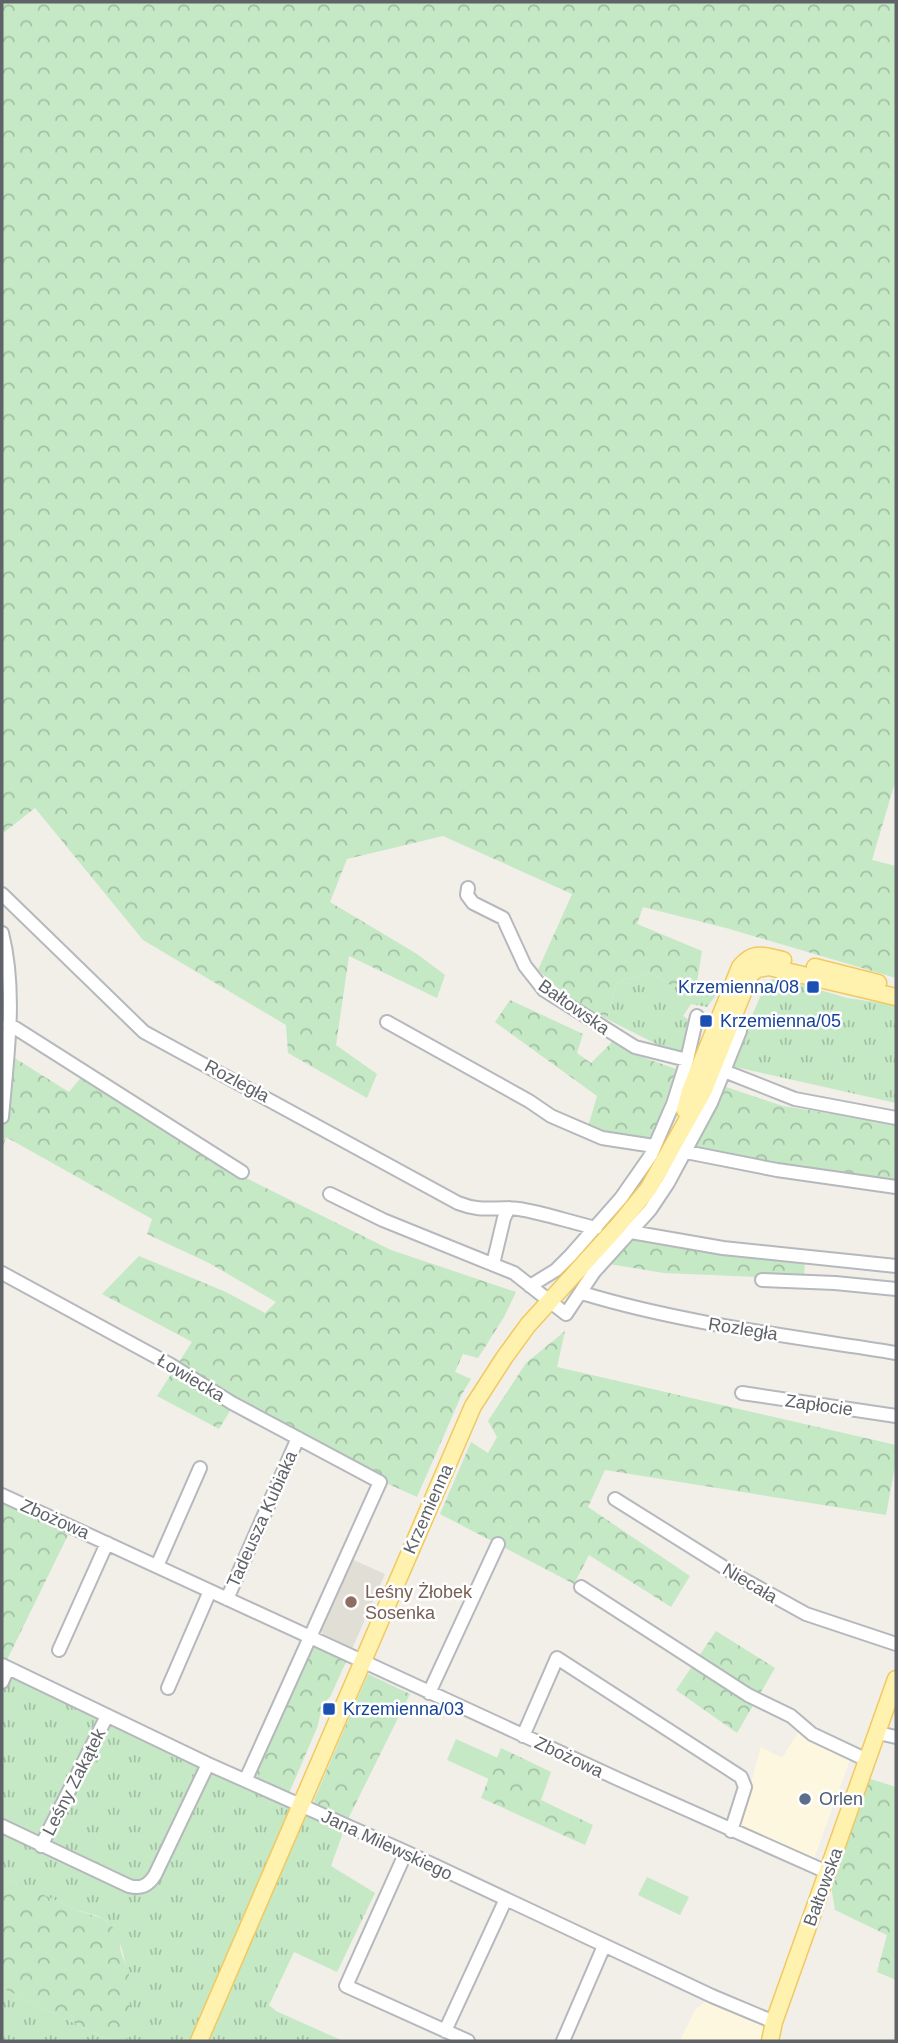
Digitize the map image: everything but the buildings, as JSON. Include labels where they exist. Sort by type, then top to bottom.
[{"type":"main road","name":"Krzemienna","points":[[678,1136],[696,1078],[740,967],[747,958],[761,955],[896,988]]},
{"type":"main road","name":"Krzemienna","points":[[199,2041],[473,1406],[504,1358],[547,1301],[617,1227],[649,1188],[704,1090],[744,986],[757,969],[769,967],[896,997]]},
{"type":"main road","name":"Bałtowska","points":[[770,2041],[774,2021],[896,1679]]},
{"type":"street","name":"Bałtowska","points":[[468,888],[467,895],[473,903],[503,918],[525,966],[544,990],[635,1046],[687,1060]]},
{"type":"street","name":"Rozległa","points":[[2,894],[144,1032],[458,1203],[474,1209],[509,1208],[596,1228]]},
{"type":"street","points":[[2,933],[9,1024],[2,1117]]},
{"type":"street","points":[[530,1286],[556,1270],[596,1228],[639,1174],[673,1104],[697,1016]]},
{"type":"street","points":[[387,1022],[551,1116],[602,1138],[654,1146]]},
{"type":"street","points":[[9,1024],[242,1172]]},
{"type":"street","points":[[330,1194],[383,1220],[514,1273],[566,1314],[594,1272],[650,1210],[686,1152],[711,1103],[740,1031]]},
{"type":"street","points":[[724,1071],[794,1099],[896,1118]]},
{"type":"street","points":[[686,1152],[777,1170],[896,1187]]},
{"type":"street","points":[[494,1264],[504,1218],[509,1208]]},
{"type":"street","points":[[631,1232],[723,1248],[896,1266]]},
{"type":"street","name":"Łowiecka","points":[[2,1273],[171,1365],[232,1403],[380,1482],[311,1637]]},
{"type":"street","points":[[762,1280],[896,1289]]},
{"type":"street","name":"Rozległa","points":[[582,1293],[668,1316],[896,1353]]},
{"type":"street","name":"Zapłocie","points":[[742,1393],[896,1416]]},
{"type":"street","name":"Tadeusza Kubiaka","points":[[227,1599],[298,1438]]},
{"type":"street","points":[[157,1566],[200,1468]]},
{"type":"street","name":"Zbożowa","points":[[2,1496],[731,1831],[829,1873]]},
{"type":"street","name":"Niecała","points":[[615,1499],[741,1578],[806,1614],[896,1644]]},
{"type":"street","name":"Zbożowa","points":[[59,1650],[107,1544]]},
{"type":"street","points":[[429,1693],[498,1544]]},
{"type":"street","points":[[582,1587],[748,1695],[791,1716],[812,1734],[867,1760]]},
{"type":"street","points":[[168,1688],[210,1591]]},
{"type":"street","points":[[246,1779],[311,1637]]},
{"type":"street","points":[[523,1736],[557,1658],[741,1777],[745,1787],[731,1831]]},
{"type":"street","points":[[2,1682],[5,1667]]},
{"type":"street","name":"Jana Milewskiego","points":[[5,1667],[208,1764],[406,1852],[505,1901],[737,2007],[774,2021]]},
{"type":"street","name":"Leśny Zakątek","points":[[2,1826],[41,1846],[107,1716]]},
{"type":"street","points":[[878,1733],[896,1737]]},
{"type":"street","points":[[41,1846],[129,1886],[142,1887],[149,1884],[208,1764]]},
{"type":"street","points":[[406,1852],[346,1986],[468,2041]]},
{"type":"street","points":[[445,2031],[505,1901]]},
{"type":"street","points":[[563,2041],[604,1946]]},
{"type":"shaded area","name":"Leśny Żłobek Sosenka","points":[[349,1558],[385,1574],[352,1649],[318,1631]]},
{"type":"shaded area","name":"Orlen","points":[[798,1733],[850,1760],[813,1861],[738,1828],[761,1747],[782,1758]]},
{"type":"shaded area","points":[[712,1996],[774,2022],[770,2041],[680,2041],[695,2010]]},
{"type":"green space","points":[[2,2],[896,2],[896,779],[872,860],[896,866],[896,978],[726,928],[643,907],[637,924],[702,951],[696,988],[672,986],[651,973],[617,982],[607,1019],[572,1001],[538,970],[572,894],[443,836],[347,859],[330,902],[417,954],[445,975],[437,998],[349,956],[336,1045],[377,1074],[367,1098],[288,1053],[286,1025],[143,940],[35,808],[2,834]]},
{"type":"green space","points":[[651,973],[672,986],[696,988],[716,995],[707,1007],[691,1004],[683,1016],[692,1022],[685,1054],[666,1049],[607,1019],[617,982]]},
{"type":"green space","points":[[773,979],[847,998],[896,1005],[896,1103],[731,1066],[765,985]]},
{"type":"green space","points":[[510,1000],[583,1034],[577,1053],[591,1063],[614,1040],[636,1055],[676,1069],[649,1141],[599,1133],[588,1127],[597,1096],[495,1022]]},
{"type":"green space","points":[[13,1057],[69,1092],[83,1075],[240,1175],[391,1250],[516,1292],[478,1358],[463,1354],[455,1372],[471,1379],[417,1497],[384,1482],[236,1401],[219,1429],[157,1396],[192,1342],[102,1294],[139,1256],[226,1292],[265,1313],[276,1302],[209,1263],[147,1234],[152,1219],[6,1137],[2,1150],[2,1117]]},
{"type":"green space","points":[[726,1087],[783,1106],[896,1124],[896,1181],[695,1152]]},
{"type":"green space","points":[[634,1235],[805,1260],[804,1279],[664,1273],[609,1264]]},
{"type":"green space","points":[[565,1331],[557,1367],[896,1445],[896,1461],[886,1515],[605,1470],[588,1507],[690,1576],[671,1607],[589,1555],[574,1584],[440,1514],[471,1442],[488,1453],[497,1437],[488,1421],[526,1363]]},
{"type":"green space","points":[[2,1499],[68,1535],[6,1662],[2,1660]]},
{"type":"green space","points":[[716,1631],[775,1668],[737,1733],[676,1690]]},
{"type":"green space","points":[[322,1646],[346,1662],[330,1697],[323,1704],[317,1728],[289,1793],[249,1777],[311,1647]]},
{"type":"green space","points":[[2,1660],[347,1821],[331,1866],[375,1893],[337,1972],[294,1952],[269,2005],[276,2011],[343,2041],[127,2041],[127,1975],[119,1940],[112,1927],[102,1918],[77,1910],[2,1876]]},
{"type":"green space","points":[[368,1674],[410,1694],[347,1821],[315,1805],[314,1800]]},
{"type":"green space","points":[[456,1739],[498,1758],[489,1779],[447,1760]]},
{"type":"green space","points":[[501,1748],[551,1772],[541,1800],[593,1825],[585,1845],[481,1798]]},
{"type":"green space","points":[[861,1776],[896,1787],[896,1980],[877,1972],[887,1935],[835,1910],[829,1873]]},
{"type":"green space","points":[[2,1876],[79,1911],[102,1918],[118,1932],[121,1952],[129,1974],[130,2023],[127,2041],[111,2041],[2,1988]]},
{"type":"green space","points":[[647,1877],[689,1897],[680,1915],[638,1895]]},
{"type":"green space","points":[[2,1988],[111,2041],[2,2041]]},
{"type":"place","name":"Krzemienna/08","points":[[813,987]]},
{"type":"place","name":"Krzemienna/05","points":[[706,1021]]},
{"type":"place","name":"Leśny Żłobek Sosenka","points":[[351,1602]]},
{"type":"place","name":"Krzemienna/03","points":[[329,1709]]},
{"type":"place","name":"Orlen","points":[[805,1799]]}]
